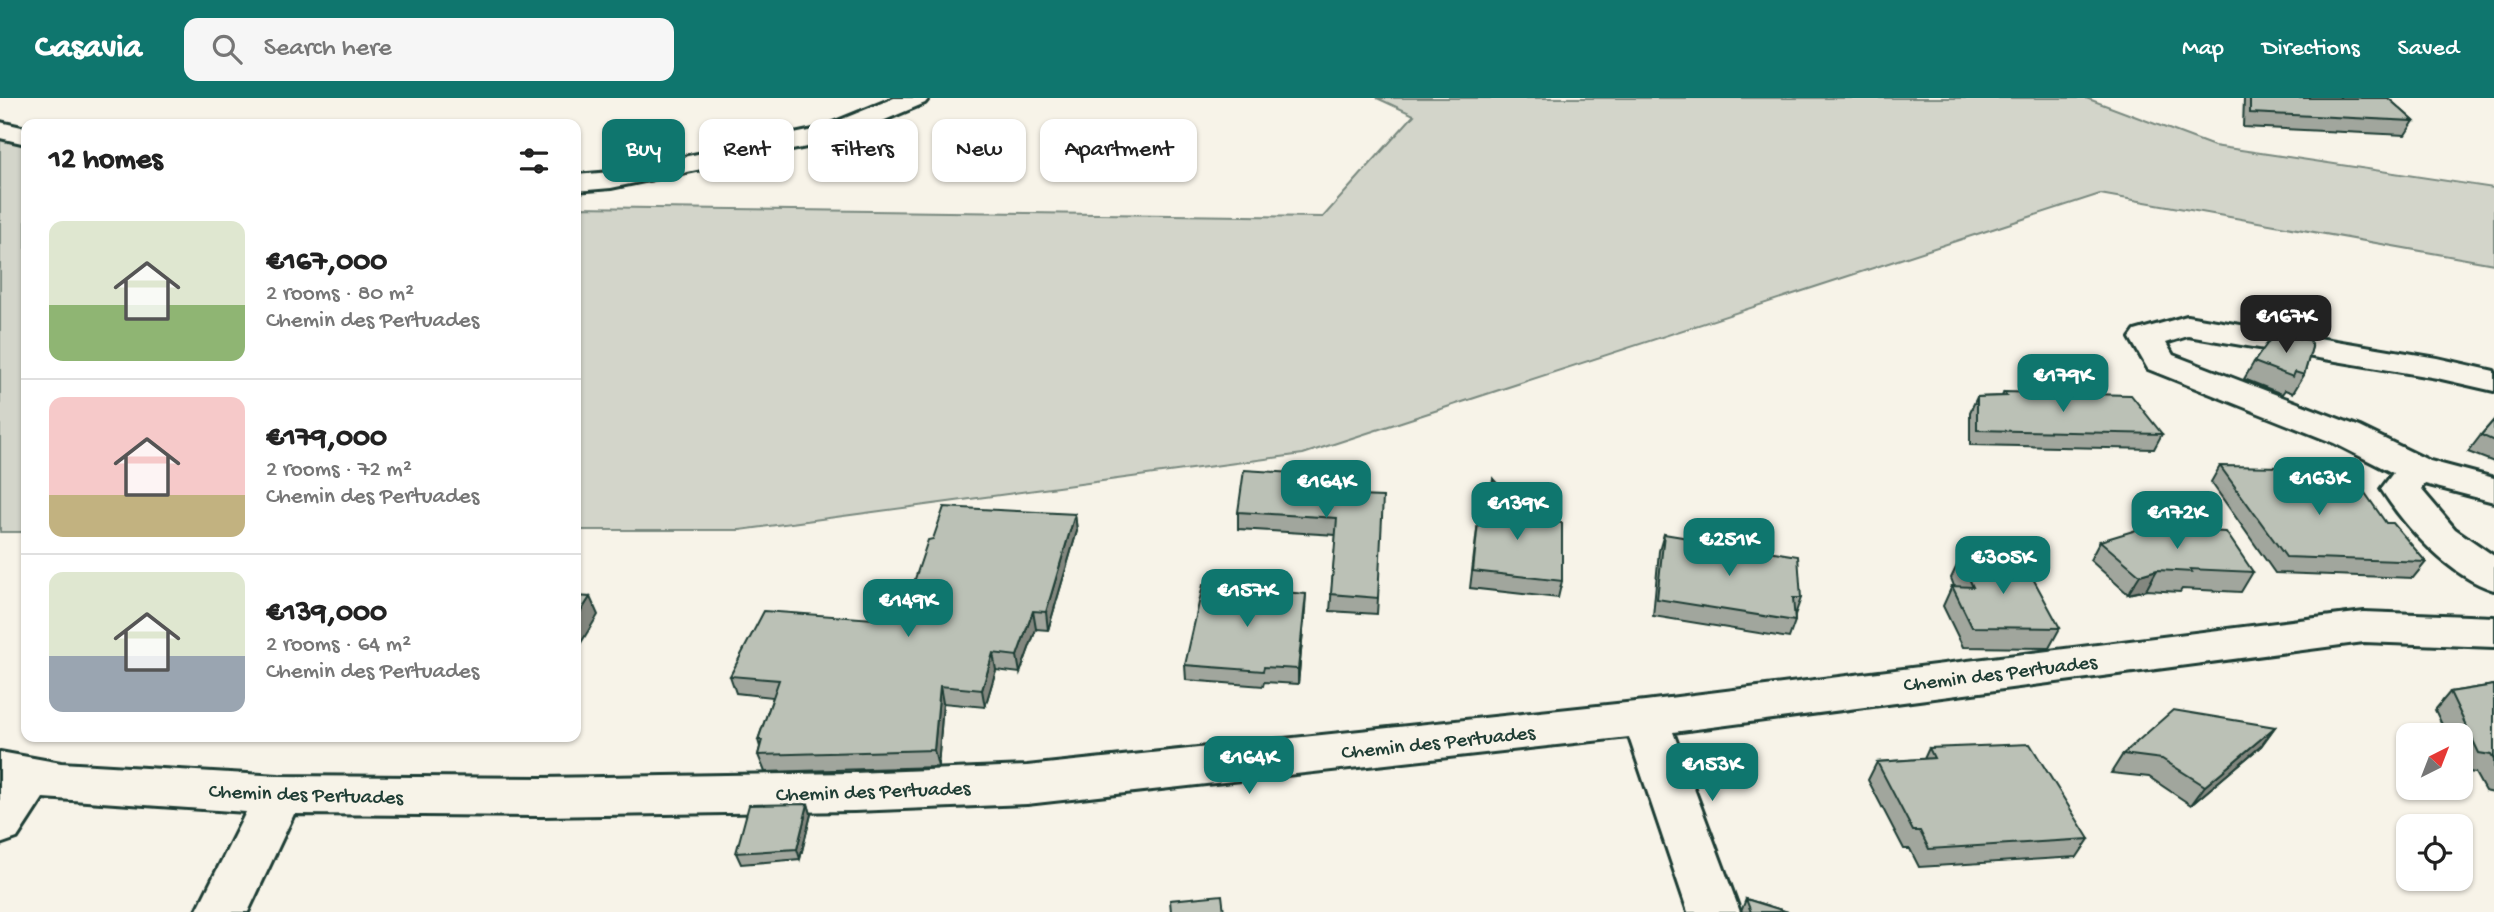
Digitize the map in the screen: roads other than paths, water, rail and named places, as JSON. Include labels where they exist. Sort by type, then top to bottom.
[{"type":"street","points":[[581,183],[611,180],[826,135],[916,98]]},
{"type":"street","points":[[0,130],[21,135]]},
{"type":"street","points":[[2494,381],[2437,368],[2188,326],[2147,338],[2160,362],[2347,436],[2417,470],[2494,490]]},
{"type":"street","points":[[2417,470],[2400,489],[2441,538],[2494,576]]},
{"type":"street","name":"Chemin des Pertuades","points":[[16,774],[61,782],[279,795],[542,797],[854,792],[1027,785],[1645,718],[2364,627],[2494,632]]},
{"type":"street","points":[[1645,718],[1714,912]]},
{"type":"street","points":[[0,824],[16,774]]},
{"type":"street","points":[[222,912],[279,795]]}]
